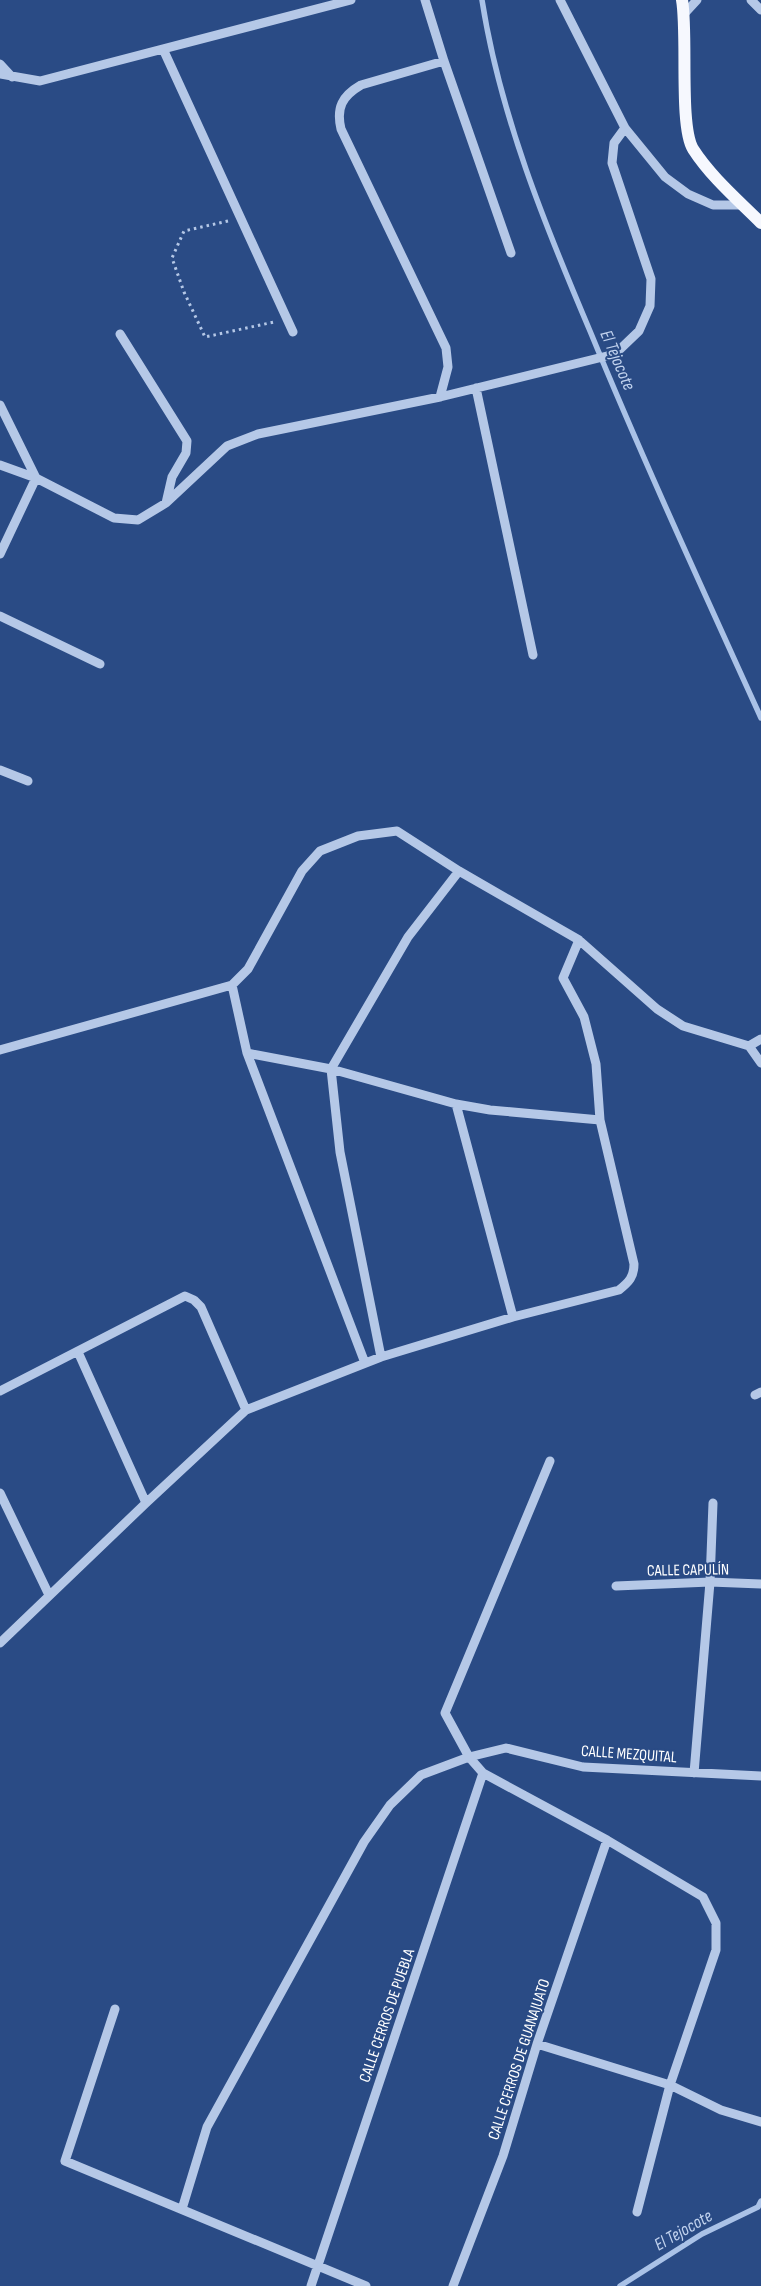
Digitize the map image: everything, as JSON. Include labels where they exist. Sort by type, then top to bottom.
[{"type":"main road","points":[[682,0],[684,13],[686,112],[692,148],[720,182],[761,223]]},
{"type":"street","points":[[0,74],[40,81],[350,0]]},
{"type":"street","points":[[425,0],[444,61],[511,253]]},
{"type":"street","points":[[560,0],[625,128],[665,177],[688,194],[713,205],[743,205]]},
{"type":"street","points":[[684,13],[697,0]]},
{"type":"street","points":[[751,0],[761,10]]},
{"type":"street","points":[[163,49],[293,332]]},
{"type":"street","points":[[440,397],[448,367],[446,348],[341,129],[338,115],[341,102],[350,91],[361,85],[444,61]]},
{"type":"street","points":[[0,64],[12,77]]},
{"type":"street","points":[[0,464],[36,478],[114,518],[138,520],[166,503],[227,446],[258,434],[440,397],[612,354],[639,331],[650,306],[651,279],[612,163],[614,143],[625,128]]},
{"type":"street","points":[[120,334],[187,441],[186,453],[172,477],[166,503]]},
{"type":"street","points":[[476,388],[533,655]]},
{"type":"street","points":[[0,405],[36,478]]},
{"type":"street","points":[[0,554],[36,478]]},
{"type":"street","points":[[0,616],[100,664]]},
{"type":"street","points":[[0,770],[28,781]]},
{"type":"street","points":[[0,1050],[232,986],[248,970],[302,871],[320,851],[358,836],[397,831],[458,871],[579,940],[658,1009],[683,1026],[749,1046],[761,1063]]},
{"type":"street","points":[[381,1357],[340,1152],[331,1069],[408,937],[458,871]]},
{"type":"street","points":[[0,1643],[146,1502],[246,1410],[381,1357],[513,1317],[619,1290],[630,1281],[634,1274],[634,1264],[600,1120],[596,1064],[584,1017],[563,978],[579,940]]},
{"type":"street","points":[[232,986],[247,1053],[365,1363]]},
{"type":"street","points":[[749,1046],[761,1039]]},
{"type":"street","points":[[247,1053],[331,1069],[456,1104],[490,1110],[600,1120]]},
{"type":"street","points":[[456,1104],[513,1317]]},
{"type":"street","points":[[0,1391],[185,1296],[194,1300],[200,1307],[246,1410]]},
{"type":"street","points":[[78,1352],[146,1502]]},
{"type":"street","points":[[550,1461],[445,1713],[469,1758],[483,1773],[607,1840],[704,1897],[716,1923],[716,1950],[670,2085],[637,2212]]},
{"type":"street","points":[[0,1493],[49,1595]]},
{"type":"street","points":[[694,1773],[710,1582],[713,1504]]},
{"type":"street","name":"CALLE CAPULÍN","points":[[616,1586],[710,1582],[761,1584]]},
{"type":"street","name":"CALLE MEZQUITAL","points":[[182,2208],[207,2127],[364,1842],[390,1805],[421,1775],[469,1758],[506,1748],[584,1766],[761,1776]]},
{"type":"street","name":"CALLE CERROS DE PUEBLA","points":[[311,2286],[483,1773]]},
{"type":"street","name":"CALLE CERROS DE GUANAJUATO","points":[[453,2286],[503,2156],[537,2044],[607,1840]]},
{"type":"street","points":[[115,2009],[65,2161],[366,2286]]},
{"type":"street","points":[[537,2044],[670,2085],[721,2110],[761,2122]]},
{"type":"path","points":[[242,218],[184,231],[172,258],[184,292],[205,337],[287,319]]},
{"type":"waterway","name":"El Tejocote","points":[[482,0],[500,85],[512,127],[541,210],[631,429],[761,718]]},
{"type":"waterway","name":"El Tejocote","points":[[620,2286],[702,2234],[758,2207],[761,2201]]}]
